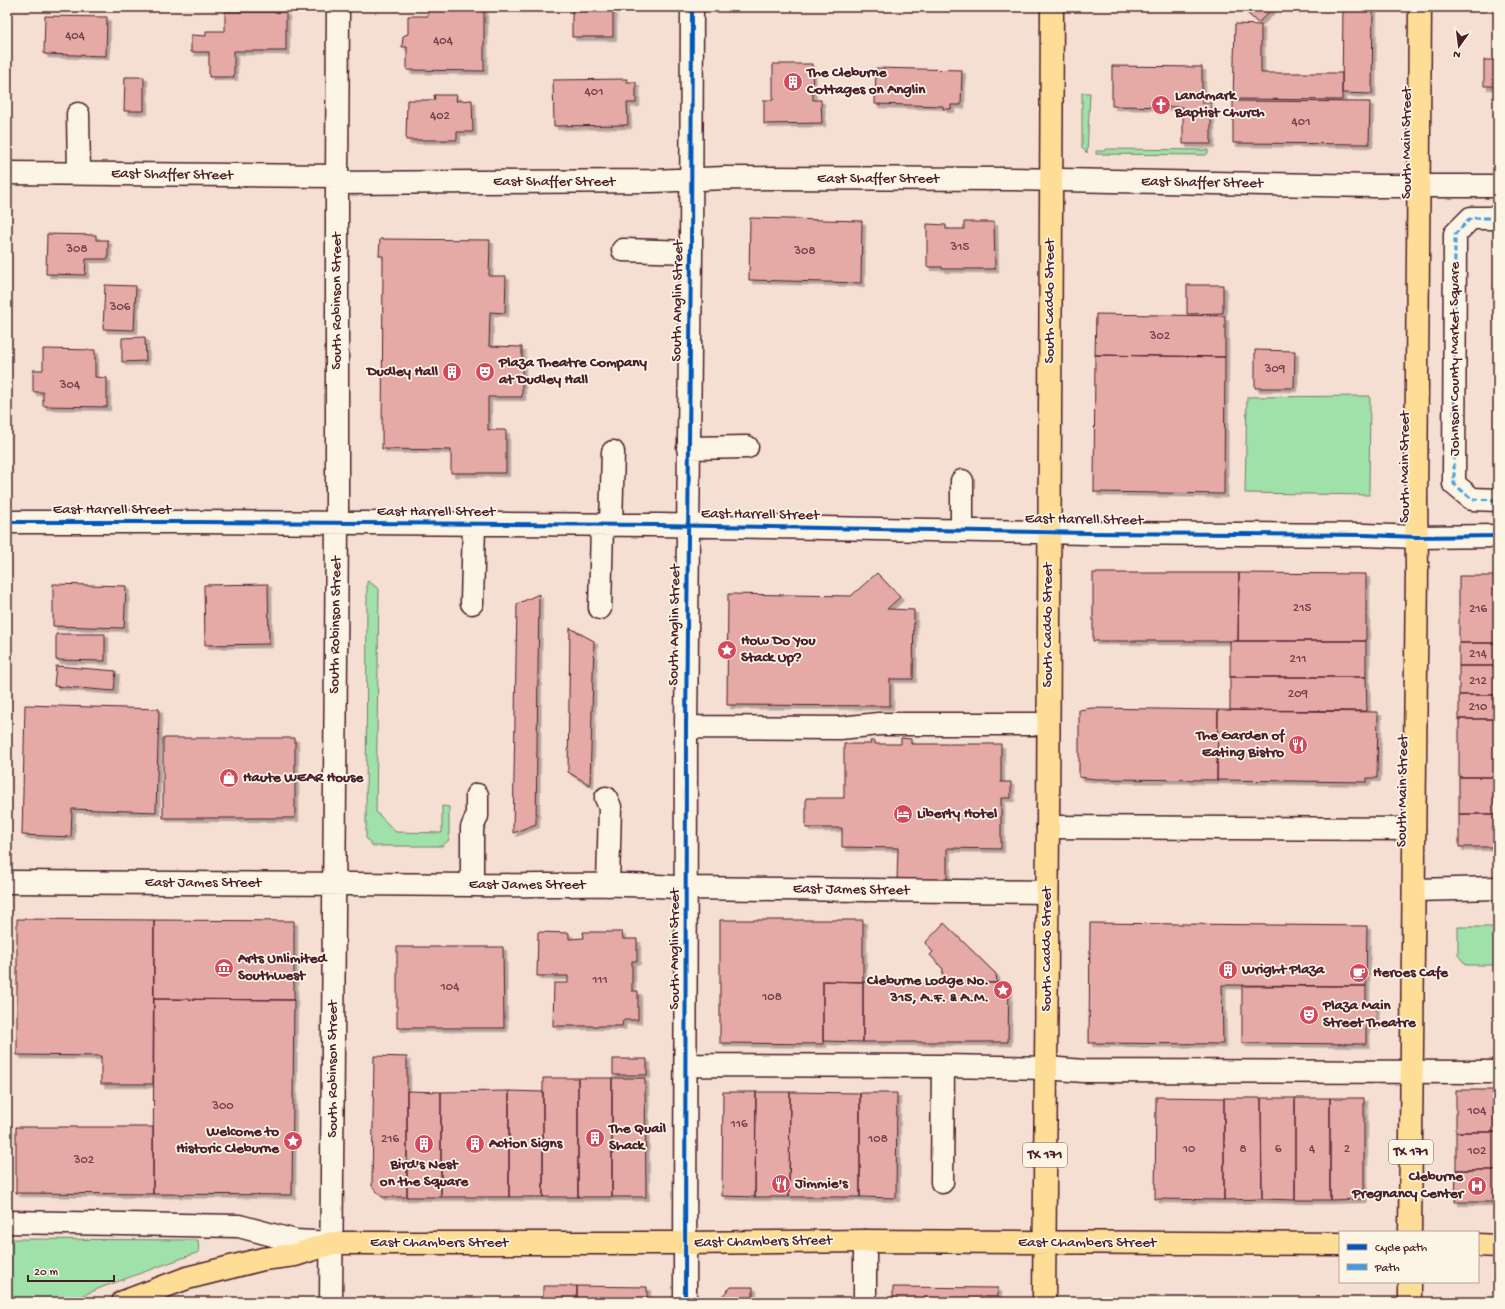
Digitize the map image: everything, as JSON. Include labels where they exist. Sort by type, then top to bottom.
[{"type":"main road","name":"South Caddo Street","points":[[1045,1243],[1052,7]]},
{"type":"main road","name":"South Main Street","points":[[1410,1231],[1417,537],[1420,7]]},
{"type":"main road","name":"East Chambers Street","points":[[123,1302],[187,1278],[263,1259],[295,1255],[332,1244],[865,1241],[1339,1244]]},
{"type":"main road","name":"TX 171","points":[[1044,1302],[1045,1243]]},
{"type":"main road","points":[[1479,1245],[1498,1246]]},
{"type":"main road","points":[[1410,1283],[1410,1302]]},
{"type":"street","name":"South Robinson Street","points":[[331,1302],[333,884],[337,523],[338,7]]},
{"type":"street","name":"South Anglin Street","points":[[685,1302],[687,888],[686,727],[692,7]]},
{"type":"street","points":[[78,114],[79,174]]},
{"type":"street","name":"East Shaffer Street","points":[[7,173],[337,180],[652,181],[725,178],[1050,180],[1374,186],[1498,186]]},
{"type":"street","name":"Johnson County Market Square","points":[[1498,218],[1471,218],[1455,234],[1454,429],[1454,484],[1472,499],[1498,500]]},
{"type":"street","points":[[623,250],[691,252]]},
{"type":"street","points":[[688,448],[747,447]]},
{"type":"street","points":[[600,608],[613,452]]},
{"type":"street","points":[[962,481],[962,530]]},
{"type":"street","name":"East Harrell Street","points":[[7,522],[607,525],[1365,535],[1417,537],[1498,536]]},
{"type":"street","points":[[472,603],[474,524]]},
{"type":"street","points":[[686,727],[840,728],[879,724],[1048,724]]},
{"type":"street","points":[[472,885],[472,828],[477,816],[477,795]]},
{"type":"street","points":[[606,798],[610,807],[608,885]]},
{"type":"street","points":[[1048,827],[1414,829]]},
{"type":"street","name":"East James Street","points":[[7,882],[653,885],[687,888],[1048,892]]},
{"type":"street","points":[[1414,890],[1498,888]]},
{"type":"street","points":[[686,1065],[943,1066],[1046,1068],[1084,1071],[1498,1072]]},
{"type":"street","points":[[942,1182],[943,1066]]},
{"type":"street","points":[[7,1222],[239,1226],[295,1241],[332,1244]]},
{"type":"street","points":[[865,1241],[865,1302]]},
{"type":"green space","points":[[1082,93],[1090,93],[1087,153],[1082,148]]},
{"type":"green space","points":[[1107,149],[1208,150],[1208,153],[1206,155],[1096,154],[1096,151],[1104,151]]},
{"type":"green space","points":[[1370,396],[1369,495],[1245,493],[1247,397]]},
{"type":"green space","points":[[368,581],[379,589],[376,812],[396,832],[442,833],[442,806],[449,807],[449,840],[442,846],[373,846],[366,838]]},
{"type":"green space","points":[[1458,927],[1498,927],[1498,965],[1466,965],[1458,955]]},
{"type":"green space","points":[[7,1239],[198,1240],[199,1252],[100,1288],[68,1302],[7,1302]]},
{"type":"building","points":[[428,7],[484,7],[484,71],[407,70],[407,47],[402,47],[403,36],[408,34],[408,16],[428,16]]},
{"type":"building","points":[[572,7],[617,7],[617,9],[613,9],[613,37],[572,37]]},
{"type":"building","points":[[1241,7],[1274,7],[1258,23]]},
{"type":"building","points":[[1343,7],[1373,7],[1372,94],[1342,93]]},
{"type":"building","points":[[225,12],[286,12],[286,51],[234,51],[234,77],[209,77],[209,52],[191,52],[191,35],[206,36],[206,31],[225,31]]},
{"type":"building","points":[[45,16],[107,17],[106,56],[44,54]]},
{"type":"building","points":[[1235,24],[1261,25],[1261,73],[1342,73],[1342,100],[1233,99]]},
{"type":"building","points":[[1484,60],[1498,60],[1498,86],[1484,86]]},
{"type":"building","name":"The Cleburne Cottages on Anglin","points":[[773,64],[812,64],[813,100],[821,100],[822,123],[764,124],[764,100],[773,100]]},
{"type":"building","name":"Landmark Baptist Church","points":[[1112,66],[1202,67],[1202,103],[1211,103],[1211,144],[1183,144],[1183,107],[1112,106]]},
{"type":"building","points":[[876,68],[962,70],[961,105],[951,105],[951,109],[943,109],[943,106],[875,104]]},
{"type":"building","points":[[125,77],[144,77],[144,111],[124,111]]},
{"type":"building","points":[[627,79],[627,82],[636,82],[636,103],[627,103],[628,125],[554,126],[553,80]]},
{"type":"building","points":[[434,95],[457,95],[456,101],[472,100],[473,132],[457,132],[457,140],[406,140],[407,100],[435,100]]},
{"type":"building","points":[[1233,101],[1370,102],[1369,144],[1233,143]]},
{"type":"building","points":[[750,218],[862,221],[861,283],[749,280]]},
{"type":"building","points":[[964,222],[994,222],[995,269],[942,269],[942,267],[927,267],[927,224],[946,225],[946,229],[964,229]]},
{"type":"building","points":[[47,234],[96,235],[96,240],[108,240],[108,259],[86,259],[85,275],[46,274]]},
{"type":"building","name":"Dudley Hall","points":[[380,239],[490,240],[489,276],[506,276],[505,313],[490,312],[489,346],[522,347],[522,397],[488,397],[488,430],[506,430],[506,473],[451,473],[451,450],[382,449],[383,256],[379,256]]},
{"type":"building","points":[[105,285],[136,286],[134,330],[103,329]]},
{"type":"building","points":[[1187,285],[1223,285],[1223,313],[1187,314]]},
{"type":"building","points":[[1096,314],[1225,316],[1225,357],[1095,355]]},
{"type":"building","points":[[145,337],[146,361],[122,362],[122,338]]},
{"type":"building","points":[[43,349],[95,350],[95,377],[107,378],[107,407],[43,406],[43,392],[33,392],[33,370],[43,370]]},
{"type":"building","points":[[1255,350],[1295,351],[1294,388],[1255,388]]},
{"type":"building","points":[[1095,355],[1225,357],[1224,494],[1094,492]]},
{"type":"building","points":[[877,573],[900,597],[887,609],[914,610],[913,679],[890,679],[890,706],[727,705],[728,594],[851,596]]},
{"type":"building","points":[[1093,573],[1239,573],[1238,641],[1093,641]]},
{"type":"building","points":[[1239,573],[1366,574],[1366,641],[1238,641]]},
{"type":"building","points":[[1459,576],[1498,576],[1498,643],[1459,643]]},
{"type":"building","points":[[53,584],[126,586],[124,628],[53,626]]},
{"type":"building","points":[[268,584],[269,644],[205,645],[204,585]]},
{"type":"building","points":[[539,594],[536,824],[513,833],[517,604]]},
{"type":"building","points":[[570,628],[594,641],[590,785],[568,772]]},
{"type":"building","points":[[56,634],[105,634],[105,661],[56,660]]},
{"type":"building","points":[[1230,641],[1366,641],[1366,677],[1230,677]]},
{"type":"building","points":[[1459,643],[1498,643],[1498,666],[1459,666]]},
{"type":"building","points":[[56,666],[116,671],[114,691],[54,686]]},
{"type":"building","points":[[1459,666],[1498,666],[1498,695],[1459,695]]},
{"type":"building","points":[[1230,677],[1366,677],[1367,711],[1230,710]]},
{"type":"building","points":[[1459,695],[1498,695],[1498,719],[1459,719]]},
{"type":"building","points":[[25,705],[159,709],[156,812],[72,809],[71,837],[22,835]]},
{"type":"building","points":[[1092,708],[1218,710],[1217,780],[1095,779],[1079,777],[1079,710]]},
{"type":"building","name":"The Garden of Eating Bistro","points":[[1218,710],[1378,712],[1377,778],[1367,778],[1367,782],[1217,780]]},
{"type":"building","points":[[1459,719],[1498,719],[1498,777],[1459,777]]},
{"type":"building","name":"Haute WEAR House","points":[[163,738],[295,738],[295,818],[163,818]]},
{"type":"building","name":"Liberty Hotel","points":[[901,738],[911,739],[911,744],[1001,744],[1001,782],[1011,782],[1011,798],[1001,798],[1001,849],[947,848],[947,881],[897,881],[898,848],[842,847],[842,828],[806,828],[806,798],[844,798],[844,744],[871,744],[870,741],[875,741],[875,744],[901,744]]},
{"type":"building","points":[[1459,777],[1498,777],[1498,814],[1459,814]]},
{"type":"building","points":[[1459,814],[1498,814],[1498,847],[1459,847]]},
{"type":"building","points":[[17,919],[154,920],[153,1084],[101,1084],[101,1056],[17,1055]]},
{"type":"building","name":"Arts Unlimited Southwest","points":[[154,920],[294,921],[294,1000],[154,999]]},
{"type":"building","points":[[720,920],[863,920],[863,982],[823,981],[823,1044],[720,1043]]},
{"type":"building","points":[[944,923],[996,974],[997,983],[942,982],[943,969],[930,955],[933,952],[925,943]]},
{"type":"building","name":"Wright Plaza","points":[[1090,923],[1367,926],[1366,986],[1222,985],[1223,1044],[1089,1043]]},
{"type":"building","points":[[538,932],[569,933],[569,939],[584,938],[583,932],[622,932],[623,939],[637,939],[637,961],[632,961],[632,991],[638,991],[638,1020],[623,1020],[622,1026],[553,1026],[554,983],[568,983],[568,976],[537,976]]},
{"type":"building","points":[[397,947],[503,947],[504,1028],[397,1028]]},
{"type":"building","points":[[823,981],[863,982],[863,1042],[823,1041]]},
{"type":"building","points":[[863,982],[1009,983],[1008,1042],[863,1042]]},
{"type":"building","name":"Plaza Main Street Theatre","points":[[1242,986],[1366,986],[1366,1003],[1376,1003],[1375,1026],[1366,1026],[1366,1044],[1242,1043]]},
{"type":"building","points":[[154,999],[294,1000],[292,1195],[153,1194]]},
{"type":"building","points":[[374,1056],[407,1057],[407,1197],[382,1197],[372,1186]]},
{"type":"building","points":[[613,1059],[647,1059],[647,1075],[613,1075]]},
{"type":"building","points":[[543,1078],[578,1078],[578,1197],[543,1197]]},
{"type":"building","name":"The Quail Shack","points":[[578,1078],[612,1078],[612,1197],[578,1197]]},
{"type":"building","points":[[612,1078],[645,1078],[646,1197],[612,1197]]},
{"type":"building","points":[[1456,1090],[1498,1090],[1498,1132],[1456,1132]]},
{"type":"building","name":"Bird's Nest on the Square","points":[[407,1091],[441,1092],[441,1197],[407,1197]]},
{"type":"building","points":[[509,1091],[543,1092],[543,1197],[509,1197]]},
{"type":"building","name":"Action Signs","points":[[509,1091],[509,1197],[441,1197],[441,1092]]},
{"type":"building","points":[[723,1092],[756,1092],[755,1197],[722,1196]]},
{"type":"building","points":[[756,1092],[790,1092],[789,1197],[755,1197]]},
{"type":"building","points":[[790,1092],[860,1093],[860,1197],[789,1197]]},
{"type":"building","points":[[860,1093],[897,1093],[896,1198],[860,1197]]},
{"type":"building","points":[[1156,1097],[1224,1098],[1224,1200],[1155,1199]]},
{"type":"building","points":[[1224,1098],[1261,1098],[1262,1199],[1224,1200]]},
{"type":"building","points":[[1261,1098],[1295,1098],[1295,1200],[1262,1199]]},
{"type":"building","points":[[1295,1098],[1330,1098],[1330,1200],[1295,1200]]},
{"type":"building","points":[[1330,1098],[1364,1098],[1364,1199],[1330,1200]]},
{"type":"building","points":[[16,1127],[153,1127],[153,1194],[16,1193]]},
{"type":"building","points":[[1456,1132],[1498,1132],[1498,1170],[1456,1170]]},
{"type":"building","name":"Cleburne Pregnancy Center","points":[[1456,1170],[1498,1170],[1498,1202],[1455,1202]]},
{"type":"building","points":[[543,1286],[577,1286],[577,1302],[543,1302]]},
{"type":"building","points":[[577,1286],[647,1287],[647,1302],[577,1302]]},
{"type":"building","points":[[731,1287],[753,1287],[753,1302],[722,1302],[722,1296]]},
{"type":"building","points":[[893,1287],[998,1288],[998,1302],[893,1302]]},
{"type":"building","points":[[1479,1300],[1498,1301],[1498,1302],[1479,1302]]},
{"type":"marked path","points":[[1498,218],[1471,218],[1455,234],[1454,484],[1472,499],[1498,500]]},
{"type":"cycle path","points":[[685,1302],[686,727],[692,7]]},
{"type":"cycle path","points":[[7,522],[658,525],[1088,533],[1365,535],[1417,537],[1498,536]]},
{"type":"place","name":"The Cleburne Cottages on Anglin","points":[[793,82]]},
{"type":"place","name":"Landmark Baptist Church","points":[[1161,105]]},
{"type":"place","name":"Dudley Hall","points":[[452,372]]},
{"type":"place","name":"Plaza Theatre Company at Dudley Hall","points":[[485,372]]},
{"type":"place","name":"How Do You Stack Up?","points":[[727,650]]},
{"type":"place","name":"The Garden of Eating Bistro","points":[[1298,745]]},
{"type":"place","name":"Haute WEAR House","points":[[229,778]]},
{"type":"place","name":"Liberty Hotel","points":[[903,814]]},
{"type":"place","name":"Arts Unlimited Southwest","points":[[224,968]]},
{"type":"place","name":"Wright Plaza","points":[[1228,970]]},
{"type":"place","name":"Heroes Cafe","points":[[1359,973]]},
{"type":"place","name":"Cleburne Lodge No. 315, A.F. & A.M.","points":[[1003,990]]},
{"type":"place","name":"Plaza Main Street Theatre","points":[[1309,1015]]},
{"type":"place","name":"The Quail Shack","points":[[595,1138]]},
{"type":"place","name":"Welcome to Historic Cleburne","points":[[293,1141]]},
{"type":"place","name":"Bird's Nest on the Square","points":[[424,1144]]},
{"type":"place","name":"Action Signs","points":[[475,1144]]},
{"type":"place","name":"Jimmie's","points":[[781,1184]]},
{"type":"place","name":"Cleburne Pregnancy Center","points":[[1477,1186]]}]
